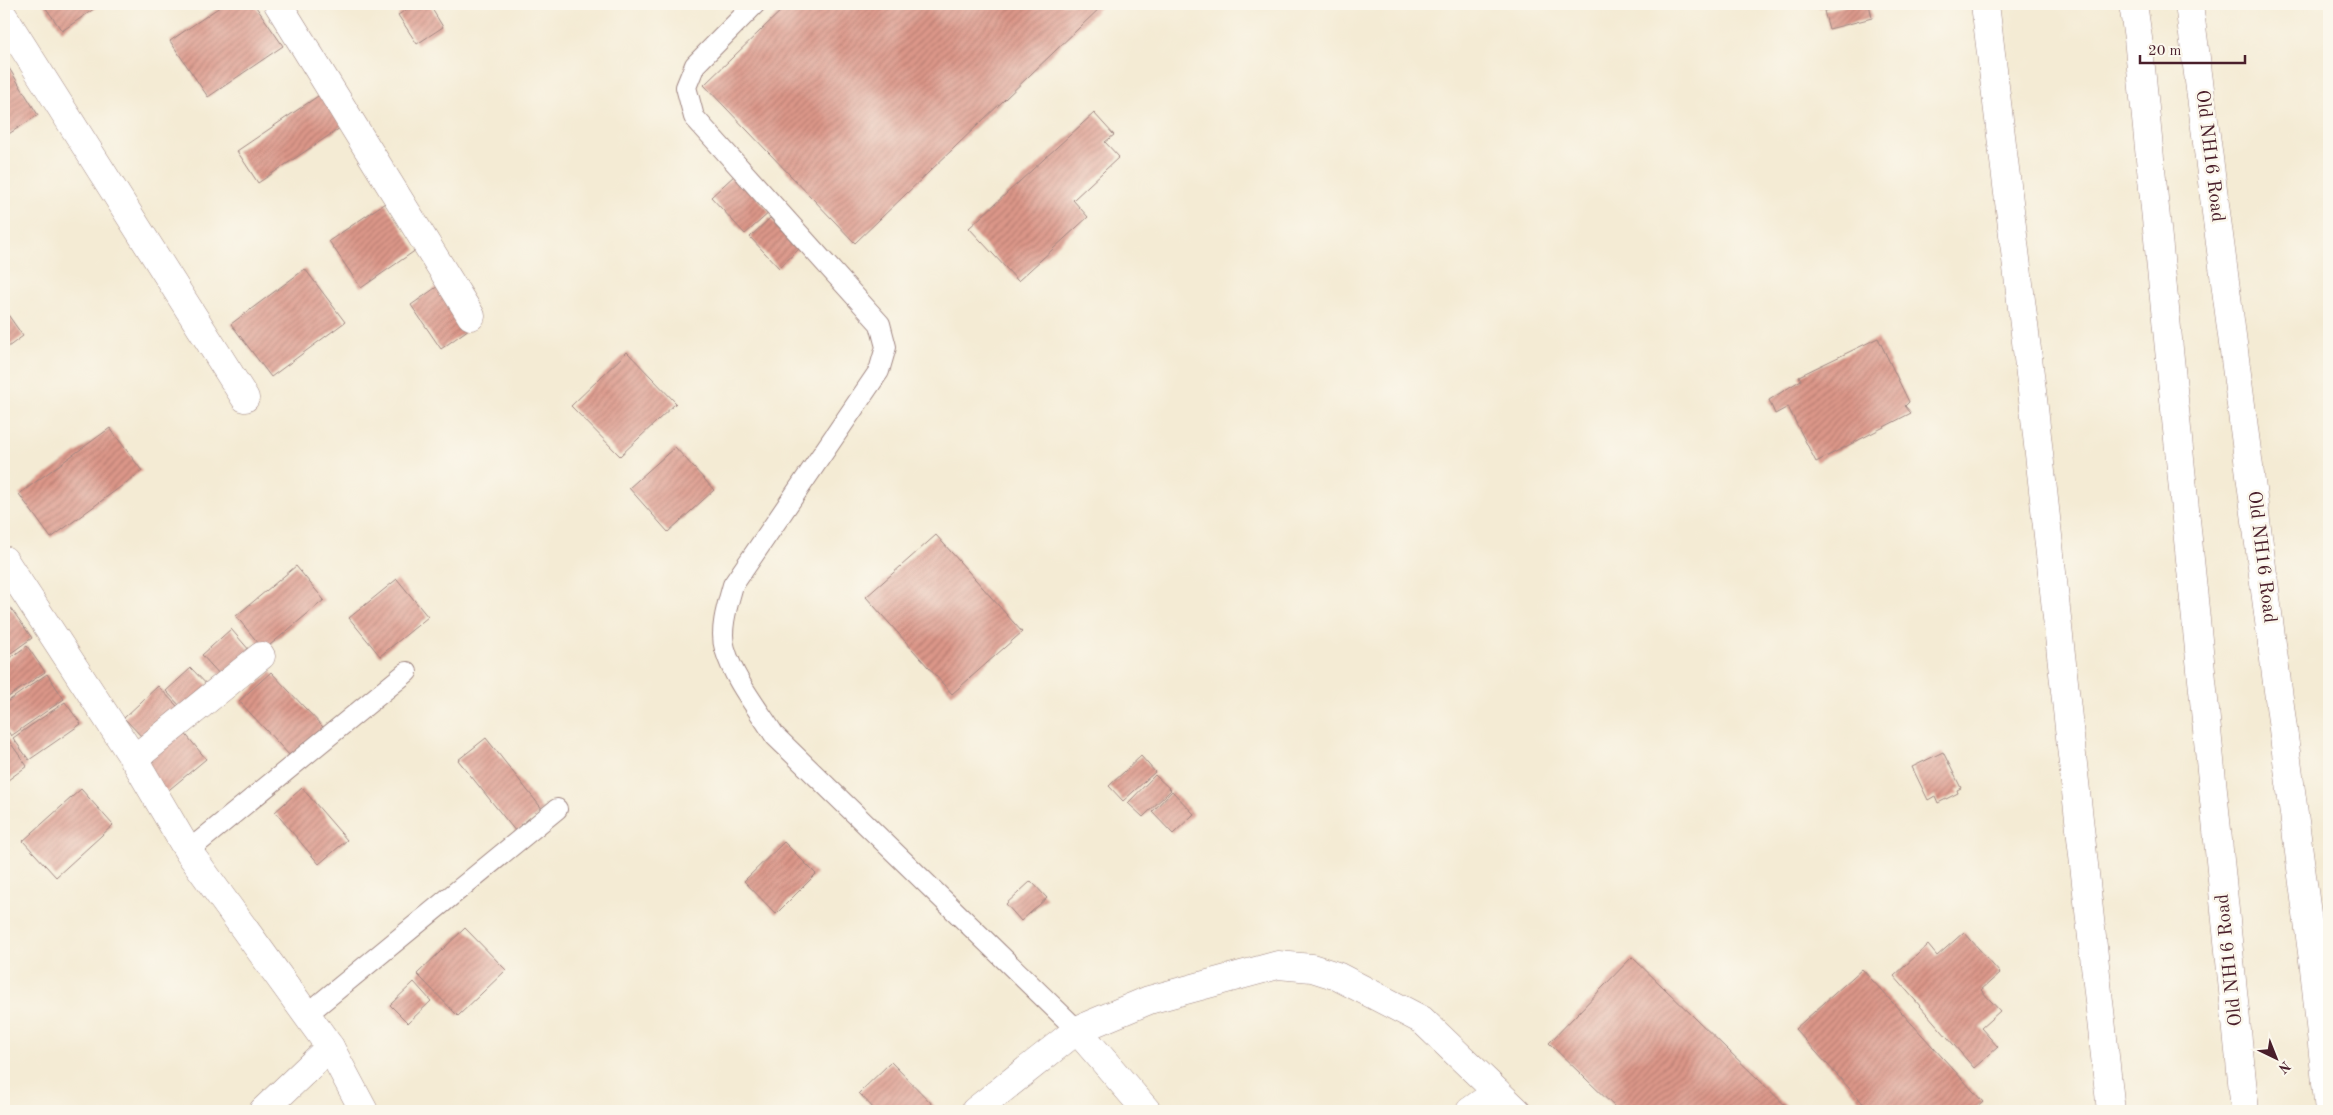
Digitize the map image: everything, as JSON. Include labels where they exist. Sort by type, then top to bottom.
[{"type":"street","points":[[278,4],[471,316]]},
{"type":"street","points":[[1985,4],[2033,399],[2111,1111]]},
{"type":"street","name":"Old NH16 Road","points":[[2133,4],[2170,352],[2245,1111]]},
{"type":"street","name":"Old NH16 Road","points":[[2189,4],[2314,968],[2329,1111]]},
{"type":"street","points":[[4,17],[245,398]]},
{"type":"street","points":[[4,560],[134,759],[188,851],[330,1047],[364,1111]]},
{"type":"street","points":[[134,759],[261,656]]},
{"type":"street","points":[[975,1111],[1077,1030],[1149,1000],[1278,965],[1312,968],[1337,976],[1422,1020],[1517,1111]]},
{"type":"street","points":[[1077,1030],[1148,1111]]},
{"type":"street","points":[[262,1111],[330,1047]]},
{"type":"street","points":[[1470,1111],[1497,1092]]},
{"type":"lane","points":[[755,4],[695,65],[686,87],[694,117],[880,324],[886,347],[879,371],[734,585],[725,613],[724,648],[740,682],[775,736],[1077,1030]]},
{"type":"lane","points":[[188,851],[407,672]]},
{"type":"lane","points":[[306,1014],[557,809]]},
{"type":"building","points":[[43,4],[101,4],[62,31]]},
{"type":"building","points":[[224,4],[254,4],[283,46],[208,97],[170,41]]},
{"type":"building","points":[[415,4],[429,4],[443,27],[417,44],[398,15]]},
{"type":"building","points":[[788,4],[1104,4],[855,243],[704,85]]},
{"type":"building","points":[[1818,4],[1832,4],[1819,8]]},
{"type":"building","points":[[1851,4],[1869,4],[1872,18],[1829,29],[1824,11]]},
{"type":"building","points":[[4,60],[38,115],[4,137]]},
{"type":"building","points":[[321,94],[343,126],[258,183],[237,151]]},
{"type":"building","points":[[1094,113],[1114,135],[1105,142],[1119,157],[1073,200],[1088,217],[1018,281],[969,228]]},
{"type":"building","points":[[736,174],[770,212],[745,234],[711,197]]},
{"type":"building","points":[[385,203],[416,250],[361,288],[329,241]]},
{"type":"building","points":[[770,218],[799,249],[779,268],[750,237]]},
{"type":"building","points":[[305,269],[345,322],[271,377],[231,324]]},
{"type":"building","points":[[438,286],[469,329],[441,349],[411,305]]},
{"type":"building","points":[[4,309],[23,336],[4,350]]},
{"type":"building","points":[[1878,338],[1909,402],[1905,406],[1911,413],[1816,462],[1788,407],[1775,414],[1769,400],[1801,380],[1799,376]]},
{"type":"building","points":[[627,352],[676,403],[620,456],[571,406]]},
{"type":"building","points":[[110,428],[142,471],[51,538],[19,494]]},
{"type":"building","points":[[675,447],[714,490],[668,532],[629,488]]},
{"type":"building","points":[[936,535],[1022,632],[952,694],[866,597]]},
{"type":"building","points":[[296,566],[324,600],[264,650],[236,616]]},
{"type":"building","points":[[397,579],[428,617],[380,656],[349,618]]},
{"type":"building","points":[[10,607],[32,638],[4,658],[4,611]]},
{"type":"building","points":[[231,629],[250,651],[221,676],[202,655]]},
{"type":"building","points":[[27,646],[45,672],[4,700],[4,662]]},
{"type":"building","points":[[191,668],[212,690],[181,707],[166,691]]},
{"type":"building","points":[[271,672],[323,727],[291,757],[239,701]]},
{"type":"building","points":[[47,674],[64,699],[11,736],[4,725],[4,704]]},
{"type":"building","points":[[158,686],[178,707],[144,739],[124,718]]},
{"type":"building","points":[[65,702],[81,724],[29,760],[13,738]]},
{"type":"building","points":[[183,731],[206,759],[164,794],[140,765]]},
{"type":"building","points":[[4,734],[27,766],[4,783]]},
{"type":"building","points":[[486,738],[543,810],[516,832],[458,760]]},
{"type":"building","points":[[1943,752],[1961,788],[1957,790],[1958,793],[1938,803],[1935,796],[1928,800],[1912,767]]},
{"type":"building","points":[[1141,756],[1155,772],[1123,801],[1109,786]]},
{"type":"building","points":[[1155,775],[1171,790],[1143,817],[1128,803]]},
{"type":"building","points":[[302,788],[347,840],[319,864],[275,812]]},
{"type":"building","points":[[81,789],[113,825],[56,877],[23,841]]},
{"type":"building","points":[[1172,791],[1194,814],[1173,834],[1152,812]]},
{"type":"building","points":[[784,842],[816,874],[776,914],[744,881]]},
{"type":"building","points":[[1031,881],[1047,898],[1021,921],[1006,904]]},
{"type":"building","points":[[465,928],[506,970],[458,1016],[417,974]]},
{"type":"building","points":[[1964,932],[2000,973],[1981,990],[2000,1011],[1981,1028],[1998,1047],[1974,1068],[1894,976],[1928,945],[1937,956]]},
{"type":"building","points":[[1632,957],[1791,1111],[1619,1111],[1549,1043]]},
{"type":"building","points":[[1862,969],[1983,1102],[1973,1111],[1870,1111],[1795,1029]]},
{"type":"building","points":[[414,982],[431,1001],[408,1023],[390,1005]]},
{"type":"building","points":[[891,1062],[939,1111],[876,1111],[859,1093]]}]
